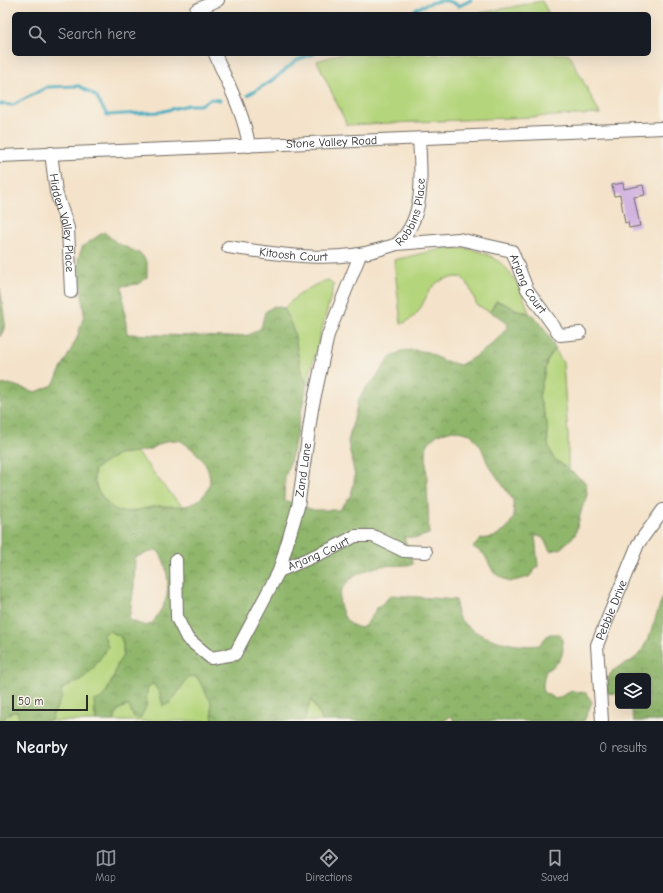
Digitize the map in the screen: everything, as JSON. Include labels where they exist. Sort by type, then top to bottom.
[{"type":"street","points":[[195,8],[218,0]]},
{"type":"street","points":[[217,56],[240,111],[248,146]]},
{"type":"street","name":"Stone Valley Road","points":[[0,156],[663,128]]},
{"type":"street","name":"Robbins Place","points":[[360,255],[397,244],[410,225],[417,206],[422,182],[419,139]]},
{"type":"street","name":"Hidden Valley Place","points":[[51,154],[56,192],[68,228],[71,292]]},
{"type":"street","name":"Arjang Court","points":[[397,244],[459,238],[512,251],[528,289],[560,335],[580,333]]},
{"type":"street","name":"Kitoosh Court","points":[[228,247],[288,256],[360,255]]},
{"type":"street","name":"Zand Lane","points":[[176,560],[177,618],[187,638],[211,658],[235,654],[279,571],[298,507],[312,409],[328,335],[360,255]]},
{"type":"street","name":"Pebble Drive","points":[[602,721],[597,645],[638,544],[663,510]]},
{"type":"street","name":"Arjang Court","points":[[279,571],[333,548],[355,536],[373,536],[404,551],[426,552]]},
{"type":"green space","points":[[542,1],[548,12],[487,12]]},
{"type":"green space","points":[[333,56],[570,56],[600,114],[347,125],[317,61]]},
{"type":"green space","points":[[104,232],[117,243],[141,254],[147,262],[147,277],[139,284],[122,286],[127,334],[229,337],[249,335],[261,328],[265,312],[274,306],[284,308],[294,332],[301,371],[307,384],[292,455],[285,477],[284,500],[313,510],[339,510],[351,496],[355,476],[348,442],[358,401],[365,389],[373,382],[389,359],[401,351],[414,350],[428,352],[442,360],[460,365],[487,348],[508,326],[500,317],[490,312],[496,301],[518,311],[528,313],[536,318],[548,334],[555,349],[547,361],[539,397],[547,423],[548,444],[553,458],[586,483],[587,495],[575,535],[560,549],[550,551],[543,538],[535,535],[538,566],[529,577],[509,582],[494,573],[484,554],[473,547],[481,539],[494,537],[507,528],[514,517],[513,500],[488,464],[481,447],[471,434],[453,430],[438,434],[427,444],[426,455],[429,534],[417,538],[404,537],[413,564],[380,566],[362,572],[349,581],[344,587],[339,600],[342,612],[346,619],[350,624],[361,628],[366,625],[377,608],[392,595],[456,600],[458,616],[472,630],[494,640],[506,643],[529,646],[539,645],[549,634],[560,634],[563,647],[562,655],[558,662],[546,672],[543,692],[556,699],[572,691],[586,693],[592,702],[584,721],[454,721],[451,716],[444,721],[323,721],[311,699],[304,721],[226,719],[213,721],[211,702],[197,677],[189,676],[171,702],[163,706],[160,694],[153,683],[147,690],[146,707],[140,719],[134,717],[128,705],[118,710],[114,721],[96,721],[94,701],[100,699],[106,693],[113,680],[117,665],[123,655],[123,643],[120,636],[109,631],[104,634],[108,647],[88,674],[79,681],[61,690],[62,697],[50,721],[20,721],[17,711],[10,713],[0,721],[0,385],[9,384],[36,392],[53,385],[77,338],[84,315],[78,258],[83,246]],"holes":[[[179,440],[196,453],[208,469],[210,478],[209,487],[204,495],[194,503],[185,506],[158,506],[125,512],[114,509],[109,505],[97,489],[94,478],[95,469],[118,454],[151,449],[166,441]],[[157,550],[161,555],[166,568],[168,584],[167,592],[164,604],[153,623],[146,626],[129,620],[134,587],[135,557]]]},
{"type":"green space","points":[[445,248],[462,248],[477,251],[500,262],[517,283],[529,313],[496,301],[490,312],[477,305],[469,286],[462,277],[448,278],[438,282],[431,289],[418,312],[411,319],[401,324],[394,260]]},
{"type":"green space","points":[[329,280],[334,285],[307,384],[301,371],[294,332],[284,308],[305,291]]},
{"type":"green space","points":[[0,288],[5,322],[4,329],[0,337]]},
{"type":"green space","points":[[555,349],[563,363],[568,435],[568,469],[553,458],[548,444],[547,423],[539,397],[547,361]]},
{"type":"green space","points":[[136,452],[176,500],[183,506],[159,506],[123,513],[110,507],[98,491],[94,479],[95,469],[118,454]]},
{"type":"green space","points":[[663,597],[663,721],[634,721],[632,709],[651,709],[651,673],[615,673],[615,694],[607,693],[607,683],[612,671],[633,660],[639,654],[650,635]]},
{"type":"green space","points":[[109,631],[120,636],[123,643],[123,655],[106,693],[94,708],[96,721],[50,721],[62,697],[61,690],[81,679],[91,671],[107,647],[103,633]]},
{"type":"green space","points":[[189,676],[197,677],[211,702],[213,721],[114,721],[118,710],[129,705],[134,717],[146,707],[147,690],[153,683],[160,694],[163,706],[171,702]]},
{"type":"green space","points":[[311,699],[323,721],[304,721]]},
{"type":"green space","points":[[17,711],[20,721],[1,721],[10,713]]},
{"type":"building","points":[[623,183],[624,189],[643,185],[645,195],[634,197],[640,226],[629,228],[628,222],[625,223],[620,195],[614,196],[612,185]]},
{"type":"waterway","points":[[413,12],[422,6],[433,3],[448,1],[459,6],[471,0]]},
{"type":"waterway","points":[[248,95],[273,80],[297,60],[308,56]]},
{"type":"waterway","points":[[0,104],[13,105],[47,87],[79,86],[96,96],[107,115],[160,112],[188,105],[200,105],[211,99],[220,100]]}]
